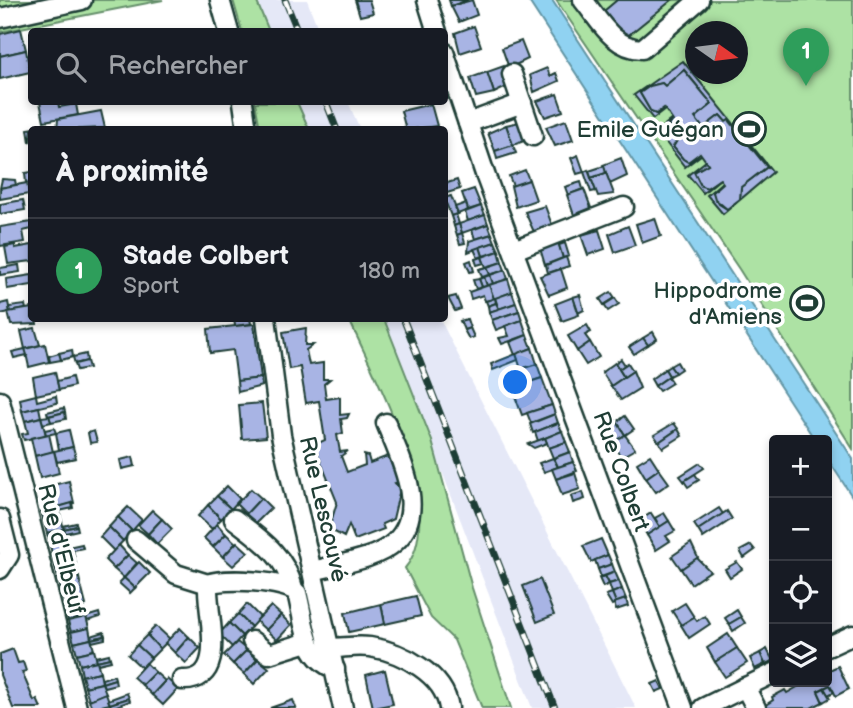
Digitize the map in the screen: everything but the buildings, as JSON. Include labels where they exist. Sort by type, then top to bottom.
[{"type":"street","points":[[220,0],[228,28]]},
{"type":"street","points":[[427,0],[437,28]]},
{"type":"street","points":[[583,0],[615,41],[628,48],[642,48],[699,0]]},
{"type":"street","points":[[0,18],[74,1]]},
{"type":"street","name":"Rue Colbert","points":[[448,64],[683,708]]},
{"type":"street","points":[[512,74],[533,136]]},
{"type":"street","points":[[468,122],[522,103]]},
{"type":"street","points":[[243,105],[246,126]]},
{"type":"street","points":[[514,250],[624,207]]},
{"type":"street","name":"Rue Lescouvé","points":[[266,322],[276,408],[343,708]]},
{"type":"street","name":"Rue d'Elbeuf","points":[[0,401],[77,708]]},
{"type":"street","points":[[313,571],[373,554],[395,542],[404,530],[410,515],[408,479],[386,423]]},
{"type":"street","points":[[0,519],[9,555],[0,569]]},
{"type":"street","points":[[234,519],[277,554],[287,568],[297,593],[308,642],[316,657],[335,669]]},
{"type":"street","points":[[136,540],[176,573],[208,584],[274,583],[293,588]]},
{"type":"street","points":[[182,680],[196,678],[211,664],[214,651],[207,605],[208,584]]},
{"type":"street","points":[[832,646],[853,635]]},
{"type":"street","points":[[252,641],[269,654],[308,642]]},
{"type":"street","points":[[330,648],[370,647],[405,659],[434,676],[449,708]]},
{"type":"street","points":[[702,708],[769,675]]},
{"type":"street","points":[[745,687],[756,708]]},
{"type":"shaded area","points":[[256,0],[307,0],[318,28],[268,28]]},
{"type":"shaded area","points":[[298,105],[349,105],[359,126],[308,126]]},
{"type":"shaded area","points":[[385,322],[442,322],[636,708],[532,708]]},
{"type":"green space","points":[[0,0],[163,0],[0,32]]},
{"type":"green space","points":[[233,0],[256,0],[268,28],[241,28]]},
{"type":"green space","name":"Emile Guégan","points":[[556,0],[853,0],[853,449],[739,269]]},
{"type":"green space","points":[[256,105],[298,105],[308,126],[259,126]]},
{"type":"green space","points":[[350,322],[385,322],[432,441],[472,588],[511,708],[482,708],[454,640],[431,618],[405,568],[417,544],[419,514],[414,480],[390,409]]},
{"type":"water","points":[[528,0],[552,0],[853,459],[853,498],[832,466],[832,435],[812,435]]},
{"type":"railway","points":[[285,0],[296,28]]},
{"type":"railway","points":[[327,105],[335,126]]},
{"type":"railway","points":[[405,322],[555,708]]},
{"type":"place","name":"Stade Colbert","points":[[806,86]]},
{"type":"place","name":"Emile Guégan","points":[[749,129]]},
{"type":"place","name":"Hippodrome d'Amiens","points":[[807,303]]}]
